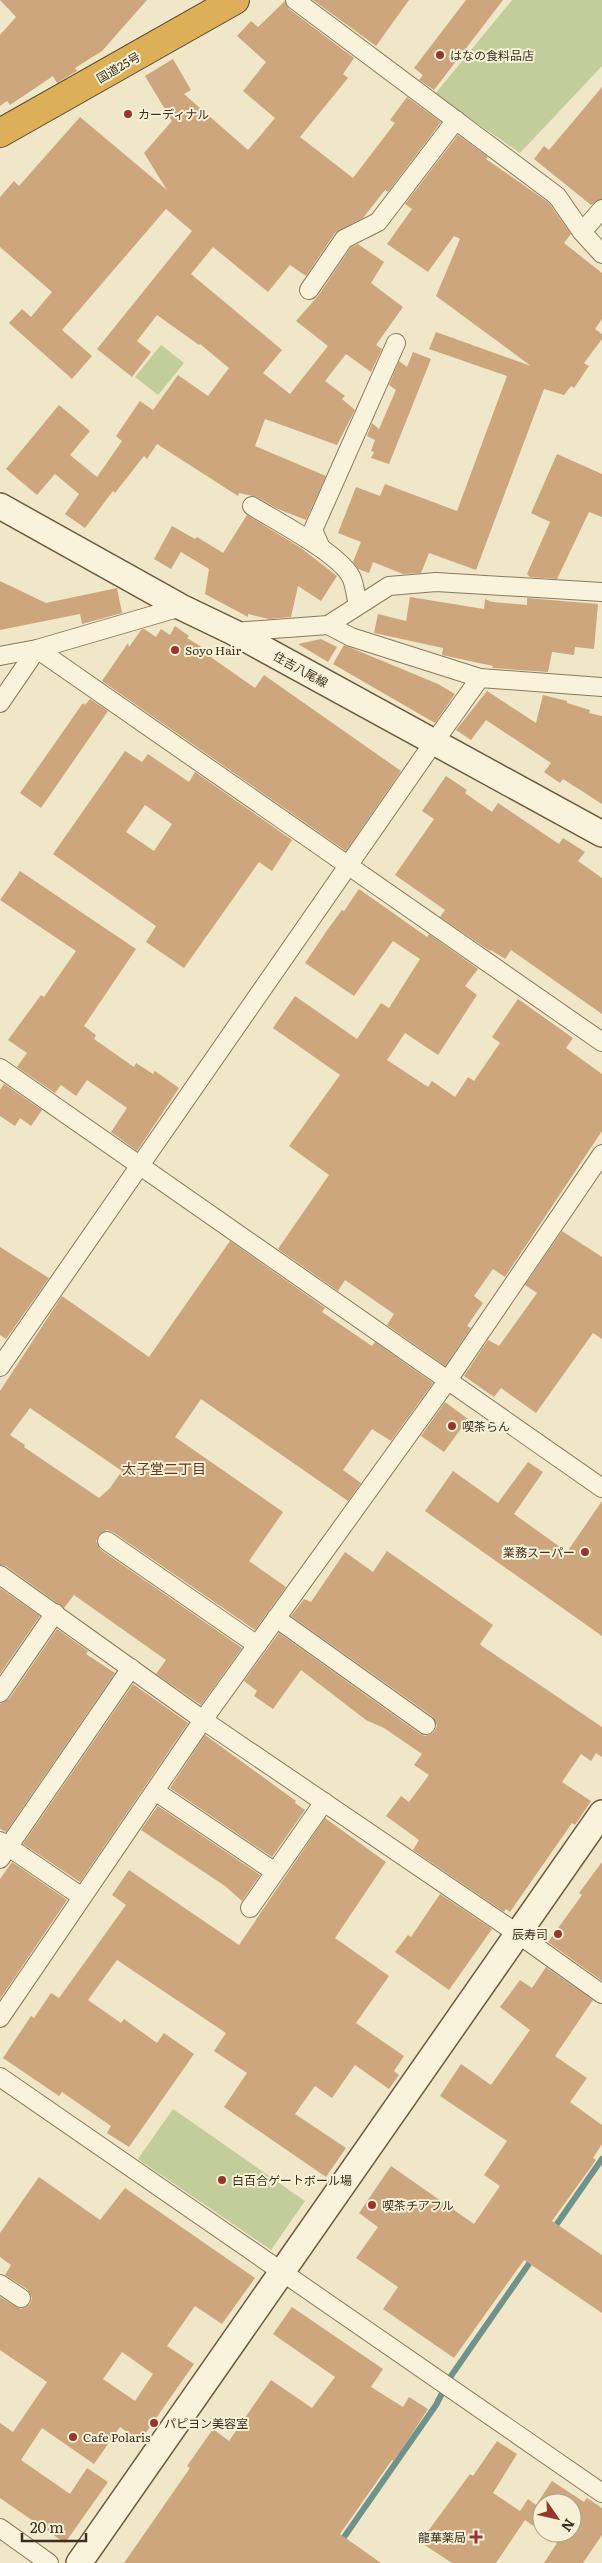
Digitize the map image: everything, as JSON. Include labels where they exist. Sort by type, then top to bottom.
[{"type":"highway","name":"国道25号","points":[[0,133],[235,0]]},
{"type":"street","points":[[295,0],[557,196],[582,232],[602,254]]},
{"type":"street","points":[[309,290],[344,239],[378,222],[456,120]]},
{"type":"street","points":[[582,232],[602,209]]},
{"type":"street","points":[[321,548],[313,530],[396,343]]},
{"type":"street","name":"住吉八尾線","points":[[0,506],[181,607],[233,632],[602,834]]},
{"type":"street","points":[[252,506],[321,548],[349,574],[358,605]]},
{"type":"street","points":[[233,632],[328,625],[389,586],[436,582],[602,592]]},
{"type":"street","points":[[0,656],[37,649],[181,607]]},
{"type":"street","points":[[328,625],[351,637],[480,678],[602,687]]},
{"type":"street","points":[[0,703],[37,649]]},
{"type":"street","points":[[37,649],[602,1042]]},
{"type":"street","points":[[0,1367],[480,678]]},
{"type":"street","points":[[0,1068],[602,1488]]},
{"type":"street","points":[[0,2018],[203,1720],[448,1380],[602,1154]]},
{"type":"street","points":[[107,1541],[257,1645]]},
{"type":"street","points":[[0,1574],[203,1720],[518,1934],[602,1994]]},
{"type":"street","points":[[0,1692],[55,1613]]},
{"type":"street","points":[[276,1618],[426,1725]]},
{"type":"street","points":[[82,1898],[3,1849],[131,1668]]},
{"type":"street","points":[[155,1791],[275,1872]]},
{"type":"street","points":[[250,1908],[324,1802]]},
{"type":"street","points":[[79,2563],[602,1813]]},
{"type":"street","points":[[0,2077],[281,2272],[601,2490]]},
{"type":"street","points":[[0,2284],[21,2298]]},
{"type":"street","points":[[0,2528],[49,2563]]},
{"type":"green space","points":[[512,0],[602,0],[602,66],[520,153],[435,94]]},
{"type":"green space","points":[[161,345],[184,363],[158,395],[135,377]]},
{"type":"green space","name":"白百合ゲートボール場","points":[[173,2109],[305,2201],[271,2250],[138,2159]]},
{"type":"building","points":[[0,0],[147,0],[102,51],[75,68],[77,71],[57,83],[53,76],[10,105],[7,101],[0,106],[0,35],[16,17]]},
{"type":"building","points":[[313,0],[409,0],[376,46]]},
{"type":"building","points":[[466,0],[503,0],[434,90],[419,80],[423,75],[414,68]]},
{"type":"building","points":[[285,1],[289,9],[354,58],[343,74],[348,78],[300,137],[353,178],[395,123],[390,120],[407,97],[441,122],[388,192],[385,190],[363,218],[335,233],[306,276],[290,265],[268,292],[213,247],[191,274],[282,350],[263,373],[290,394],[328,346],[296,321],[318,296],[351,247],[358,244],[384,262],[371,283],[403,307],[376,345],[382,349],[371,372],[346,354],[325,381],[345,396],[342,399],[355,410],[337,445],[265,419],[255,446],[326,476],[306,520],[278,509],[257,497],[239,493],[238,496],[157,444],[147,459],[144,456],[115,493],[113,491],[85,528],[65,514],[79,494],[55,474],[37,495],[6,469],[59,405],[90,431],[70,455],[97,477],[122,441],[116,436],[140,401],[153,410],[178,375],[208,396],[229,368],[200,344],[157,315],[137,341],[151,352],[132,377],[97,349],[192,231],[166,209],[62,330],[92,356],[72,379],[9,323],[22,309],[31,317],[52,292],[0,247],[0,197],[14,181],[19,186],[80,117],[167,190],[144,153],[172,121],[145,76],[173,59],[191,90],[184,94],[248,150],[275,118],[243,91],[266,62],[237,36],[251,21],[258,27]]},
{"type":"building","points":[[602,87],[602,199],[591,205],[534,159],[544,146],[549,150]]},
{"type":"building","points":[[458,135],[488,157],[486,159],[549,203],[571,234],[564,243],[602,273],[602,319],[595,329],[602,334],[602,339],[584,363],[589,366],[574,388],[571,386],[564,395],[544,389],[476,570],[429,553],[421,573],[403,574],[373,562],[369,573],[358,569],[353,562],[361,542],[338,533],[356,487],[380,496],[385,484],[457,511],[507,376],[429,349],[436,332],[531,366],[436,296],[460,239],[454,236],[428,272],[387,244],[412,209],[405,204]]},
{"type":"building","points":[[413,352],[431,359],[389,464],[371,458],[374,452],[371,451],[375,440],[367,436],[372,423],[379,429],[396,390],[389,385],[399,361],[407,367]]},
{"type":"building","points":[[557,454],[602,474],[602,517],[589,512],[557,579],[530,577],[527,574],[550,522],[531,513]]},
{"type":"building","points":[[247,515],[301,548],[337,576],[321,601],[298,586],[291,617],[269,619],[248,614],[248,617],[205,594],[209,569],[181,552],[171,569],[154,559],[172,526],[195,539],[197,537],[223,553]]},
{"type":"building","points":[[0,581],[46,603],[117,588],[122,613],[82,624],[80,614],[0,630]]},
{"type":"building","points":[[410,597],[484,609],[485,599],[492,602],[527,605],[527,598],[598,604],[594,649],[575,647],[574,655],[552,652],[548,672],[492,668],[493,666],[442,655],[443,648],[374,633],[378,614],[406,621]]},
{"type":"building","points":[[175,626],[189,636],[187,638],[203,648],[212,658],[255,688],[264,675],[401,771],[346,851],[102,681],[128,643],[129,647],[141,630],[144,629],[156,637],[161,629],[170,635]]},
{"type":"building","points":[[321,639],[337,647],[328,662],[298,644]]},
{"type":"building","points":[[344,645],[438,684],[455,694],[435,723],[333,664]]},
{"type":"building","points":[[487,691],[536,723],[543,695],[567,701],[567,703],[590,710],[589,713],[602,716],[602,804],[563,779],[560,783],[544,772],[551,763],[486,720],[471,740],[456,730]]},
{"type":"building","points":[[90,699],[108,711],[41,808],[20,793],[83,703],[85,705]]},
{"type":"building","points":[[125,751],[142,762],[148,754],[189,782],[195,772],[292,840],[272,871],[259,862],[184,968],[146,942],[156,926],[53,854]],"holes":[[[145,805],[172,824],[154,851],[126,832]]]},
{"type":"building","points":[[446,776],[467,790],[465,793],[492,812],[498,803],[559,844],[563,838],[585,852],[578,861],[602,878],[602,1014],[511,950],[505,959],[490,951],[440,917],[445,910],[395,875],[434,819],[422,811]]},
{"type":"building","points":[[20,871],[136,949],[84,1026],[96,1035],[94,1039],[134,1067],[136,1063],[153,1074],[155,1071],[179,1088],[137,1151],[111,1132],[127,1108],[87,1080],[76,1096],[61,1085],[55,1093],[17,1067],[27,1053],[8,1040],[41,995],[44,997],[76,951],[0,900]]},
{"type":"building","points":[[359,889],[427,937],[429,934],[478,969],[465,986],[477,995],[438,1055],[405,1033],[387,1060],[428,1087],[432,1081],[455,1097],[468,1077],[474,1081],[500,1043],[492,1037],[518,999],[573,1038],[566,1048],[602,1074],[602,1131],[505,1277],[493,1269],[474,1296],[483,1303],[467,1326],[471,1328],[445,1366],[387,1325],[394,1314],[345,1280],[338,1291],[278,1249],[329,1175],[289,1146],[340,1075],[273,1028],[295,996],[357,1039],[381,1003],[389,1008],[420,959],[393,941],[354,996],[305,963]]},
{"type":"building","points":[[4,1084],[42,1110],[31,1126],[20,1118],[15,1126],[0,1116],[0,1090]]},
{"type":"building","points":[[562,1231],[602,1257],[602,1339],[593,1333],[536,1413],[501,1388],[494,1397],[464,1376],[488,1340],[499,1346],[537,1293],[525,1285]]},
{"type":"building","points":[[230,1241],[325,1308],[322,1312],[372,1346],[375,1342],[433,1383],[391,1441],[372,1429],[343,1470],[361,1483],[348,1501],[201,1399],[175,1437],[283,1512],[249,1561],[286,1587],[255,1630],[113,1532],[107,1530],[99,1535],[96,1541],[101,1550],[242,1648],[201,1705],[156,1674],[166,1660],[74,1595],[64,1608],[6,1566],[0,1565],[0,1391],[62,1296],[149,1357]],"holes":[[[30,1408],[122,1471],[110,1488],[99,1498],[24,1447],[25,1445],[10,1435]]]},
{"type":"building","points":[[0,1247],[49,1278],[6,1339],[0,1335]]},
{"type":"building","points":[[445,1402],[468,1419],[444,1452],[421,1436]]},
{"type":"building","points":[[528,1462],[543,1472],[514,1514],[567,1552],[602,1501],[602,1636],[425,1511],[453,1471],[498,1503]]},
{"type":"building","points":[[387,1551],[493,1625],[480,1644],[482,1646],[602,1727],[602,1757],[596,1753],[591,1761],[581,1754],[562,1782],[591,1801],[575,1825],[572,1823],[510,1912],[506,1909],[504,1912],[413,1850],[419,1840],[386,1816],[401,1796],[409,1802],[429,1775],[414,1765],[422,1754],[384,1728],[366,1720],[301,1670],[273,1709],[254,1696],[257,1691],[244,1681],[279,1633],[420,1734],[425,1736],[434,1732],[437,1726],[432,1716],[291,1616],[304,1599],[311,1602],[345,1552],[373,1572]]},
{"type":"building","points":[[0,1588],[40,1616],[0,1674]]},
{"type":"building","points":[[57,1629],[88,1651],[86,1654],[115,1673],[6,1832],[0,1829],[0,1704],[9,1699]]},
{"type":"building","points":[[133,1684],[188,1723],[80,1882],[23,1844]]},
{"type":"building","points":[[205,1735],[296,1801],[295,1803],[305,1810],[272,1857],[170,1788]]},
{"type":"building","points":[[158,1806],[260,1875],[242,1901],[225,1886],[141,1830]]},
{"type":"building","points":[[325,1818],[386,1862],[335,1938],[389,1976],[356,2023],[404,2056],[394,2071],[399,2075],[389,2089],[355,2065],[332,2098],[315,2086],[295,2114],[346,2148],[326,2177],[224,2107],[247,2073],[214,2051],[226,2033],[117,1960],[88,2000],[121,2023],[124,2019],[157,2043],[164,2033],[194,2054],[129,2147],[107,2133],[111,2126],[62,2092],[59,2096],[3,2058],[31,2016],[34,2018],[51,1993],[59,1998],[126,1905],[112,1895],[129,1870],[239,1945]]},
{"type":"building","points":[[12,1862],[67,1900],[0,1999],[0,1879]]},
{"type":"building","points":[[602,1862],[602,1981],[548,1942],[582,1895],[579,1893]]},
{"type":"building","points":[[440,1894],[492,1929],[449,1990],[395,1952],[408,1935],[411,1937]]},
{"type":"building","points":[[546,1967],[593,2000],[555,2056],[587,2078],[570,2102],[602,2125],[602,2144],[593,2158],[596,2160],[552,2221],[602,2255],[602,2313],[524,2260],[454,2358],[383,2309],[398,2287],[356,2258],[378,2227],[359,2213],[391,2166],[474,2224],[500,2186],[484,2175],[507,2141],[440,2096],[461,2064],[491,2085],[530,2030],[500,2007],[520,1980],[532,1988]]},
{"type":"building","points":[[39,2177],[100,2220],[125,2188],[255,2278],[222,2324],[195,2306],[167,2346],[194,2364],[140,2441],[120,2427],[94,2464],[42,2428],[21,2460],[70,2494],[87,2468],[108,2482],[65,2543],[0,2498],[0,2423],[13,2432],[47,2382],[0,2350],[0,2297],[21,2309],[30,2304],[32,2298],[27,2289],[5,2275],[11,2265],[0,2257],[0,2233]],"holes":[[[122,2352],[153,2374],[135,2401],[103,2379]]]},
{"type":"building","points":[[292,2307],[383,2369],[371,2387],[403,2407],[409,2397],[428,2409],[394,2461],[392,2460],[340,2534],[381,2563],[124,2563],[190,2468],[187,2466],[213,2429],[229,2441],[271,2380],[312,2408],[335,2377],[273,2334]]},
{"type":"building","points":[[497,2441],[517,2454],[493,2493],[520,2511],[528,2499],[532,2502],[532,2525],[525,2520],[496,2563],[452,2563],[420,2542],[470,2474],[473,2476]]},
{"type":"building","points":[[552,2481],[570,2493],[544,2493]]},
{"type":"building","points":[[587,2498],[602,2508],[602,2535],[583,2563],[544,2563],[557,2543],[582,2543],[582,2501],[584,2502]]},
{"type":"waterway","points":[[552,2231],[602,2159]]},
{"type":"waterway","points":[[340,2543],[436,2405],[451,2376],[533,2258]]},
{"type":"place","name":"はなの食料品店","points":[[440,55]]},
{"type":"place","name":"カーディナル","points":[[128,114]]},
{"type":"place","name":"Soyo Hair","points":[[175,650]]},
{"type":"place","name":"喫茶らん","points":[[452,1426]]},
{"type":"place","name":"業務スーパー","points":[[585,1552]]},
{"type":"place","name":"辰寿司","points":[[558,1934]]},
{"type":"place","name":"白百合ゲートボール場","points":[[222,2180]]},
{"type":"place","name":"喫茶チアフル","points":[[372,2205]]},
{"type":"place","name":"パピヨン美容室","points":[[154,2423]]},
{"type":"place","name":"Cafe Polaris","points":[[73,2437]]},
{"type":"place","name":"龍華薬局","points":[[476,2537]]},
{"type":"district","name":"太子堂二丁目","points":[[164,1468]]}]
